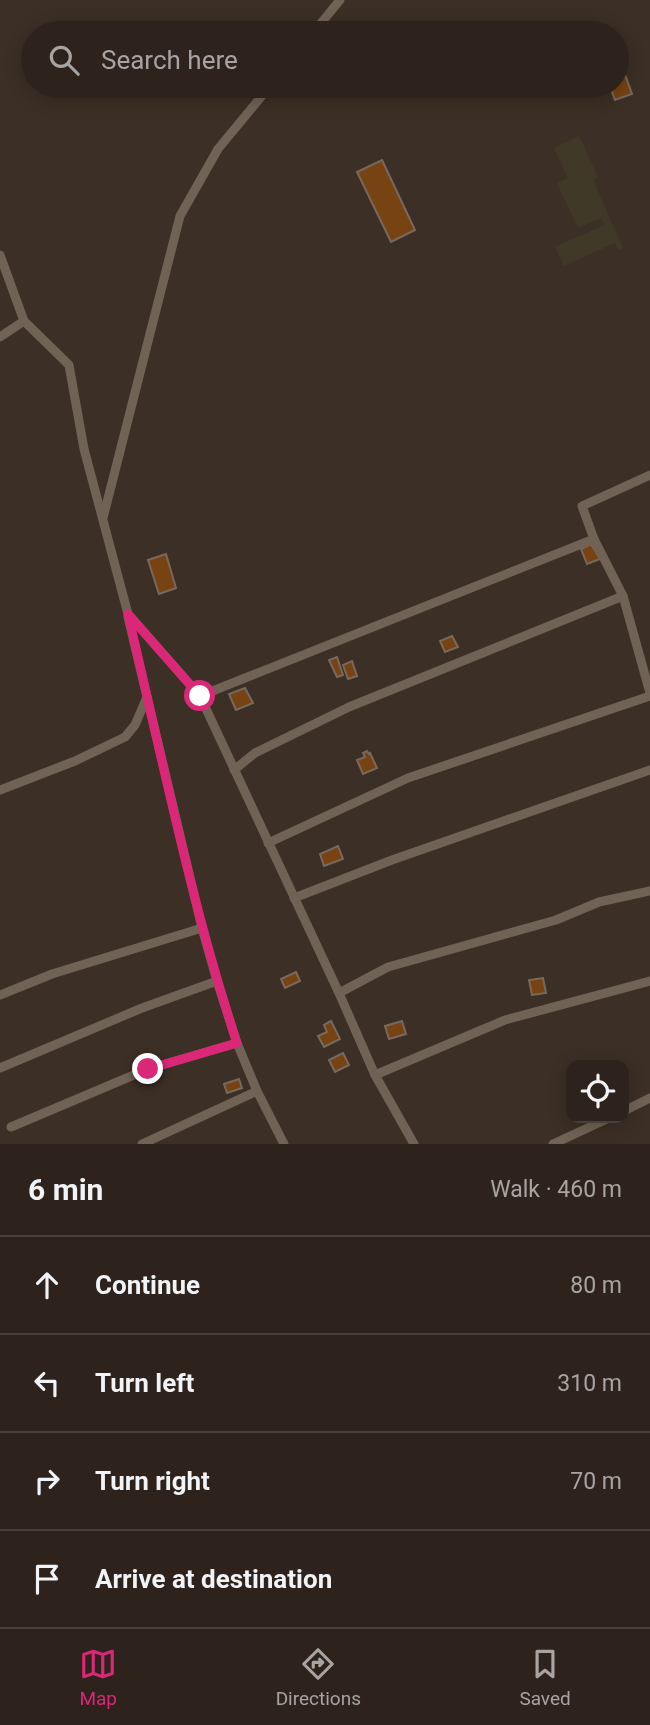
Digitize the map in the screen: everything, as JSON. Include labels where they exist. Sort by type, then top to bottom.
[{"type":"street","points":[[323,21],[340,0]]},
{"type":"street","points":[[103,520],[180,216],[218,149],[260,98]]},
{"type":"street","points":[[0,255],[24,320],[69,365],[84,449],[128,614],[202,928],[237,1043],[284,1144]]},
{"type":"street","points":[[0,337],[24,320]]},
{"type":"street","points":[[268,843],[408,778],[650,695],[623,596],[594,539],[582,506],[650,475]]},
{"type":"street","points":[[200,696],[594,539]]},
{"type":"street","points":[[234,770],[255,753],[349,706],[623,596]]},
{"type":"street","points":[[128,614],[200,696],[375,1074],[414,1144]]},
{"type":"street","points":[[0,790],[75,761],[125,737],[135,725],[147,697]]},
{"type":"street","points":[[294,898],[392,860],[650,770]]},
{"type":"street","points":[[339,993],[388,967],[556,920],[599,902],[650,891]]},
{"type":"street","points":[[0,995],[52,974],[202,928]]},
{"type":"street","points":[[0,1069],[142,1008],[217,981]]},
{"type":"street","points":[[375,1074],[505,1020],[650,981]]},
{"type":"street","points":[[11,1127],[148,1069],[237,1043]]},
{"type":"street","points":[[142,1144],[257,1090]]},
{"type":"street","points":[[629,1108],[650,1098]]},
{"type":"street","points":[[554,1144],[598,1123]]},
{"type":"shaded area","points":[[579,136],[598,177],[593,180],[623,248],[618,250],[615,243],[564,266],[555,247],[604,225],[601,218],[578,228],[557,183],[568,178],[554,148]]},
{"type":"building","points":[[382,160],[415,230],[391,242],[357,172]]},
{"type":"building","points":[[591,544],[600,559],[587,564],[581,549]]},
{"type":"building","points":[[166,554],[176,588],[159,594],[148,560]]},
{"type":"building","points":[[452,636],[458,647],[445,652],[440,641]]},
{"type":"building","points":[[337,657],[343,675],[337,677],[329,660]]},
{"type":"building","points":[[352,661],[357,676],[348,679],[343,665]]},
{"type":"building","points":[[245,688],[253,703],[236,710],[229,694]]},
{"type":"building","points":[[367,751],[377,768],[363,774],[357,760],[365,757],[363,753]]},
{"type":"building","points":[[338,846],[343,859],[324,866],[320,854]]},
{"type":"building","points":[[296,972],[300,981],[285,988],[281,979]]},
{"type":"building","points":[[543,978],[546,993],[532,995],[529,980]]},
{"type":"building","points":[[331,1021],[340,1039],[324,1047],[318,1036],[327,1032],[324,1025]]},
{"type":"building","points":[[402,1021],[406,1034],[389,1039],[385,1026]]},
{"type":"building","points":[[343,1053],[349,1065],[335,1072],[329,1060]]},
{"type":"building","points":[[239,1079],[242,1088],[227,1093],[224,1084]]},
{"type":"route","points":[[148,1069],[237,1043],[202,928],[128,614],[200,696]]}]
